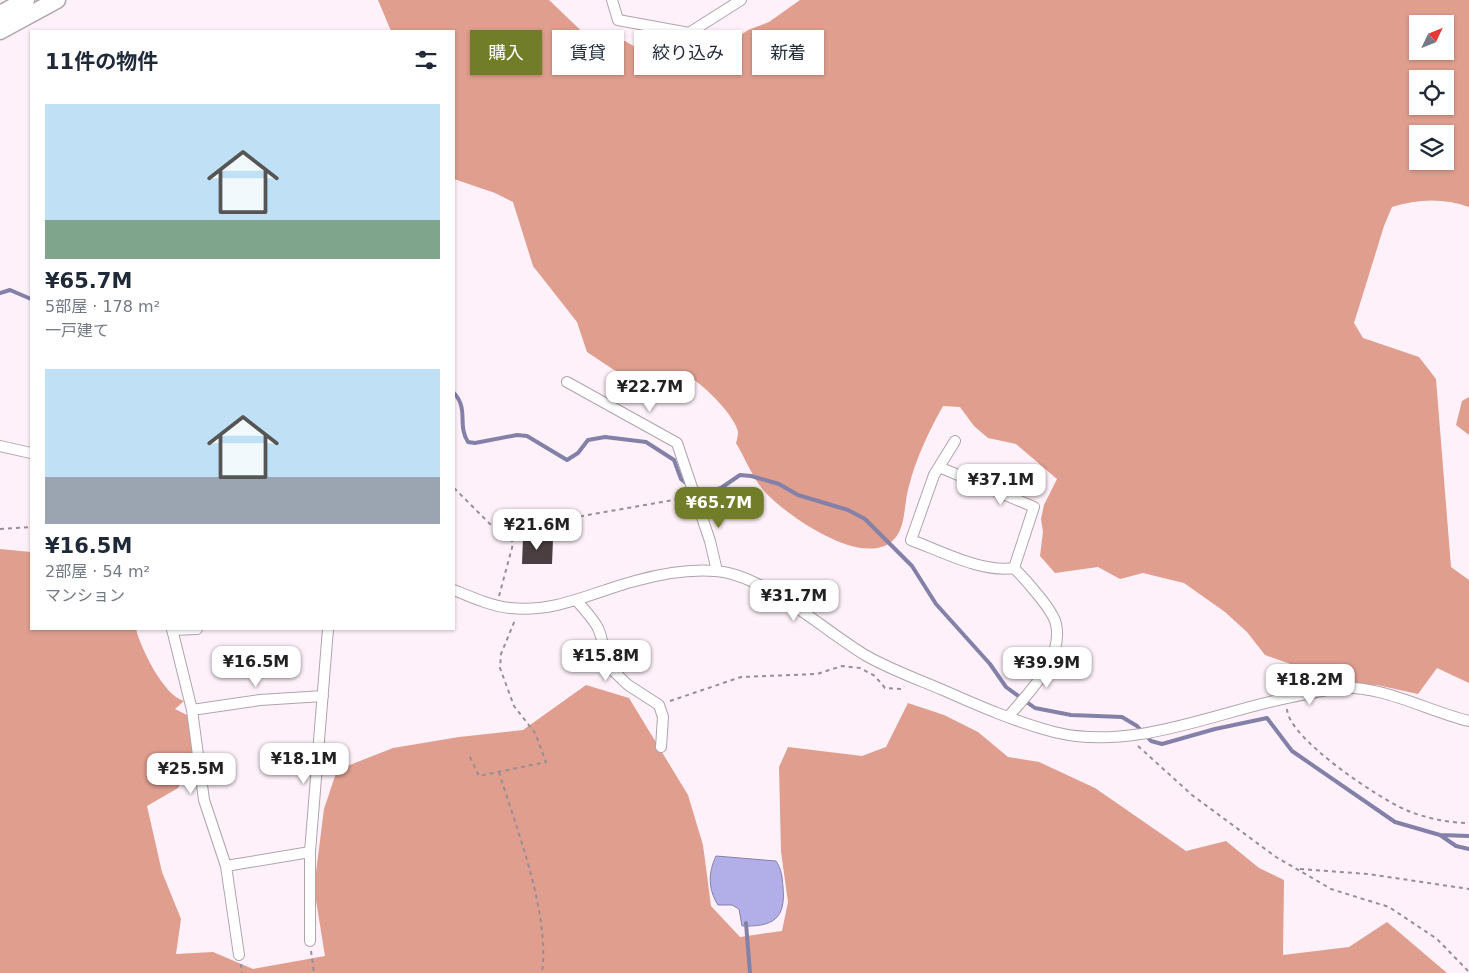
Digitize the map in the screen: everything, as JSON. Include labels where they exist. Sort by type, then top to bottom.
[{"type":"main road","points":[[1,24],[26,0]]},
{"type":"main road","points":[[1,24],[57,0]]},
{"type":"street","points":[[612,0],[618,20],[689,33],[741,0]]},
{"type":"street","points":[[567,382],[677,443],[717,571]]},
{"type":"street","points":[[955,442],[939,467],[911,540],[988,568],[1002,570],[1014,568]]},
{"type":"street","points":[[0,446],[30,453]]},
{"type":"street","points":[[939,467],[1034,507],[1014,568]]},
{"type":"street","points":[[1008,717],[1046,670],[1055,647],[1056,623],[1042,600],[1014,568]]},
{"type":"street","points":[[455,590],[496,604],[519,608],[557,606],[635,581],[685,572],[717,571],[767,590],[864,654],[913,678],[1008,717],[1056,732],[1093,736],[1127,736],[1286,697],[1338,688],[1358,688],[1377,692],[1469,721]]},
{"type":"street","points":[[577,601],[598,625],[603,642],[604,662],[628,685],[659,705],[663,717],[661,747]]},
{"type":"street","points":[[172,630],[192,710],[204,800],[226,866],[239,954]]},
{"type":"street","points":[[310,941],[310,852],[328,630]]},
{"type":"street","points":[[192,710],[260,700],[323,696]]},
{"type":"street","points":[[226,866],[310,852]]},
{"type":"path","points":[[455,489],[494,528],[508,529],[694,495]]},
{"type":"path","points":[[0,529],[30,527]]},
{"type":"path","points":[[496,604],[513,544],[508,529]]},
{"type":"path","points":[[470,757],[479,776],[546,762],[535,733],[514,706],[500,668],[501,654],[519,608]]},
{"type":"path","points":[[659,705],[740,677],[817,674],[842,666],[860,668],[875,676],[885,688],[901,689],[913,678]]},
{"type":"path","points":[[1286,697],[1287,716],[1307,740],[1352,778],[1406,810],[1452,823],[1469,823]]},
{"type":"path","points":[[1127,736],[1192,795],[1276,857],[1330,890],[1389,907],[1437,939],[1469,972]]},
{"type":"path","points":[[499,772],[537,902],[544,958],[542,973]]},
{"type":"path","points":[[1298,869],[1368,874],[1469,889]]},
{"type":"path","points":[[310,941],[314,973]]},
{"type":"shaded area","points":[[378,0],[549,0],[580,30],[552,30],[552,75],[624,75],[625,41],[634,46],[634,75],[742,75],[742,34],[769,22],[800,0],[1469,0],[1469,207],[1450,202],[1421,201],[1392,207],[1384,226],[1354,323],[1363,338],[1419,357],[1436,379],[1451,567],[1469,580],[1469,683],[1437,668],[1418,694],[1377,685],[1315,683],[1296,666],[1265,655],[1247,632],[1225,612],[1184,583],[1143,573],[1120,579],[1098,567],[1055,573],[1040,556],[1043,532],[1041,519],[1044,505],[1057,479],[1016,444],[988,438],[974,426],[960,407],[943,406],[928,435],[912,476],[907,492],[902,526],[896,537],[883,546],[867,549],[848,545],[828,537],[791,514],[765,492],[753,475],[736,443],[738,432],[730,416],[715,398],[698,383],[683,374],[673,373],[659,376],[646,382],[614,370],[587,352],[577,322],[533,266],[513,202],[495,193],[455,179],[455,30],[391,30]]},
{"type":"shaded area","points":[[1469,397],[1469,435],[1456,425],[1462,401]]},
{"type":"shaded area","points":[[0,549],[30,552],[30,630],[136,630],[154,671],[176,697],[184,701],[175,709],[189,716],[194,760],[178,788],[147,806],[162,872],[181,919],[176,954],[213,952],[253,969],[325,956],[314,888],[324,809],[337,770],[393,748],[459,737],[523,730],[586,685],[629,698],[688,795],[703,845],[711,906],[740,937],[782,931],[788,902],[781,852],[779,767],[788,747],[862,756],[886,747],[908,703],[944,715],[978,732],[1008,757],[1039,762],[1095,788],[1186,851],[1226,841],[1259,868],[1284,880],[1283,955],[1349,947],[1387,922],[1447,973],[0,973]]},
{"type":"water","points":[[716,856],[776,861],[783,887],[780,914],[769,923],[742,926],[739,909],[732,905],[718,905],[712,893],[710,881]]},
{"type":"building","points":[[523,538],[553,539],[552,564],[522,564]]},
{"type":"waterway","points":[[0,293],[10,290],[30,299]]},
{"type":"waterway","points":[[455,394],[461,405],[463,429],[468,442],[475,443],[517,435],[527,436],[567,460],[578,453],[588,440],[605,437],[646,442],[674,460],[681,479],[687,484]]},
{"type":"waterway","points":[[697,492],[700,495],[721,488],[740,475],[751,476],[779,484],[798,495],[848,510],[865,519],[912,566],[936,604],[990,664],[1006,687],[1035,708],[1071,715],[1122,717],[1137,726],[1151,741],[1162,744],[1215,729],[1267,718],[1292,751],[1395,822],[1440,835],[1469,836]]},
{"type":"waterway","points":[[1440,835],[1456,846],[1469,849]]},
{"type":"waterway","points":[[746,923],[750,973]]}]
